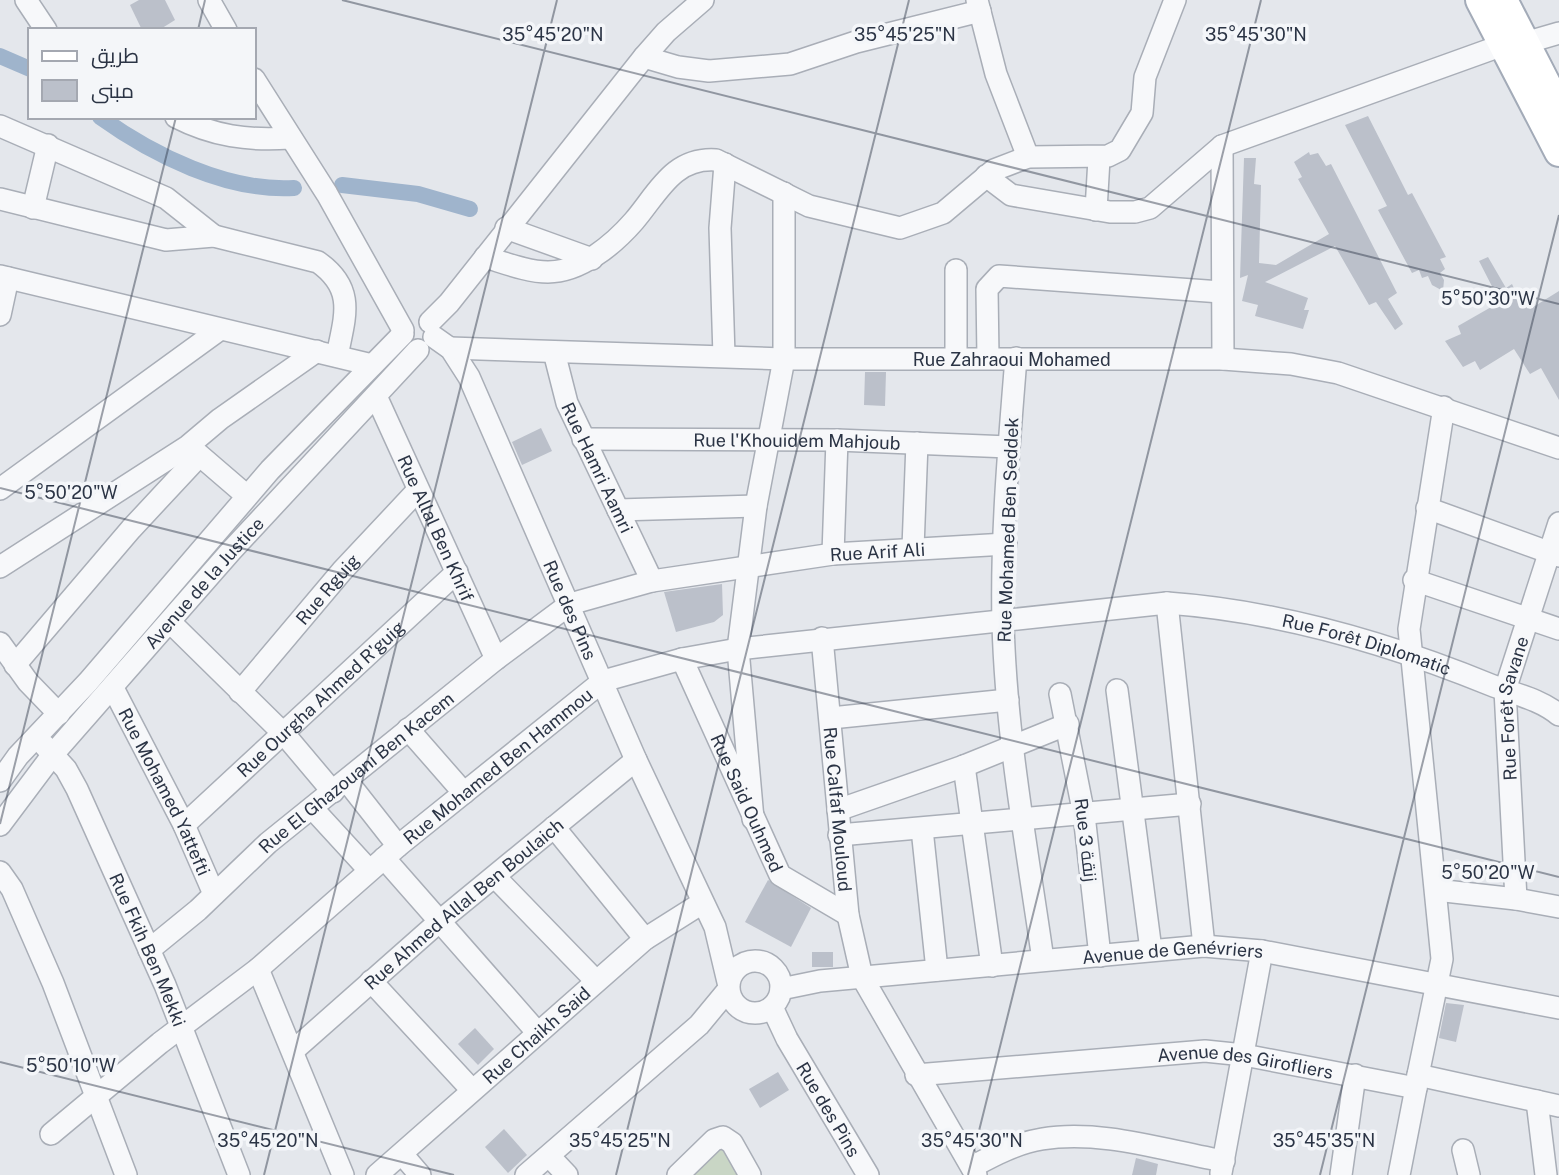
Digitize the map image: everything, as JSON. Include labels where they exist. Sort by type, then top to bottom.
[{"type":"main road","points":[[1480,0],[1559,109]]},
{"type":"main road","points":[[1503,0],[1514,44],[1559,152]]},
{"type":"street","points":[[26,0],[45,28]]},
{"type":"street","points":[[209,0],[225,28]]},
{"type":"street","points":[[422,334],[644,57],[666,32],[703,0]]},
{"type":"street","points":[[485,257],[550,272],[592,259],[635,221],[651,196],[678,169],[700,159],[716,160],[809,205],[900,228],[943,214],[994,170],[1028,157],[1099,159],[1119,149],[1142,113],[1144,77],[1175,0]]},
{"type":"street","points":[[644,57],[678,67],[709,71],[790,64],[978,6],[996,74],[1028,157]]},
{"type":"street","points":[[986,176],[1011,195],[1096,210],[1135,212],[1150,208],[1222,146],[1514,44],[1559,33]]},
{"type":"street","name":"Rue des Pins","points":[[256,82],[327,194],[387,301],[466,370],[636,760],[715,927],[728,986]]},
{"type":"street","points":[[180,119],[201,130],[228,137],[260,140],[290,138]]},
{"type":"street","points":[[0,126],[166,198],[214,236]]},
{"type":"street","points":[[33,208],[48,145]]},
{"type":"street","points":[[1222,146],[1223,359]]},
{"type":"street","points":[[1096,210],[1099,159]]},
{"type":"street","points":[[724,356],[720,228],[725,164]]},
{"type":"street","points":[[753,819],[738,649],[756,506],[771,439],[784,359],[784,193]]},
{"type":"street","points":[[0,199],[166,240],[214,236],[304,256],[331,271],[338,282],[346,306],[327,354],[220,419],[15,666]]},
{"type":"street","points":[[506,228],[592,259]]},
{"type":"street","points":[[956,270],[956,358]]},
{"type":"street","points":[[988,358],[987,289],[999,276],[1221,292]]},
{"type":"street","points":[[0,315],[4,277],[372,365]]},
{"type":"street","points":[[0,489],[219,330]]},
{"type":"street","name":"Rue Zahraoui Mohamed","points":[[422,334],[554,352],[784,359],[1223,359],[1291,364],[1338,373],[1559,447]]},
{"type":"street","name":"Avenue de la Justice","points":[[0,781],[35,737],[59,713],[247,496],[372,365],[422,334]]},
{"type":"street","name":"Avenue de la Justice","points":[[0,825],[54,753],[231,551],[376,396],[422,334]]},
{"type":"street","name":"Rue Hamri Aamri","points":[[554,352],[567,403],[652,581]]},
{"type":"street","name":"Rue Mohamed Ben Seddek","points":[[1016,358],[1009,447],[1003,621],[1012,745],[1043,960]]},
{"type":"street","name":"Rue Allal Ben Khrif","points":[[376,396],[496,659]]},
{"type":"street","points":[[1399,1175],[1442,959],[1409,629],[1414,580],[1444,407]]},
{"type":"street","name":"Rue l'Khouidem Mahjoub","points":[[583,439],[837,440],[1009,447]]},
{"type":"street","points":[[833,554],[837,440]]},
{"type":"street","points":[[913,548],[917,443]]},
{"type":"street","points":[[193,451],[247,496]]},
{"type":"street","points":[[0,567],[193,451]]},
{"type":"street","name":"Rue Rguig","points":[[240,692],[342,571],[418,490]]},
{"type":"street","points":[[618,510],[756,506]]},
{"type":"street","points":[[1427,508],[1553,554]]},
{"type":"street","name":"Rue Forêt Savane","points":[[1517,899],[1505,690],[1527,618],[1553,554],[1559,523]]},
{"type":"street","name":"Rue Arif Ali","points":[[570,604],[652,581],[833,554],[1006,544]]},
{"type":"street","name":"Rue Ourgha Ahmed R'guig","points":[[184,825],[285,735],[457,572]]},
{"type":"street","points":[[1414,580],[1559,629]]},
{"type":"street","points":[[1167,603],[1204,946]]},
{"type":"street","name":"Rue Mohamed Ben Hammou","points":[[51,1134],[258,969],[384,858],[603,681],[682,659],[738,649],[1167,603]]},
{"type":"street","name":"Rue Forêt Diplomatic","points":[[1167,603],[1229,607],[1410,652],[1535,701],[1559,715]]},
{"type":"street","name":"Rue El Ghazouani Ben Kacem","points":[[149,950],[268,843],[496,659],[570,604]]},
{"type":"street","points":[[170,622],[340,787],[384,858],[537,1032]]},
{"type":"street","name":"Rue Calfaf Mouloud","points":[[822,638],[848,915],[862,978],[974,1171]]},
{"type":"street","points":[[0,643],[15,666],[59,713]]},
{"type":"street","name":"Rue Said Ouhmed","points":[[682,659],[780,875],[848,915]]},
{"type":"street","name":"Rue Mohamed Yattefti","points":[[113,688],[184,825],[214,894]]},
{"type":"street","points":[[1116,690],[1152,950]]},
{"type":"street","name":"Rue 3 زنقة","points":[[1060,694],[1084,815],[1100,956]]},
{"type":"street","points":[[831,718],[1008,699]]},
{"type":"street","points":[[838,810],[964,766],[1068,724]]},
{"type":"street","points":[[408,729],[464,793]]},
{"type":"street","name":"Rue Fkih Ben Mekki","points":[[35,737],[54,753],[77,789],[149,950],[239,1175]]},
{"type":"street","name":"Rue Ahmed Allal Ben Boulaich","points":[[294,1050],[441,920],[636,760]]},
{"type":"street","points":[[964,766],[975,825],[992,966]]},
{"type":"street","points":[[839,835],[1190,804]]},
{"type":"street","points":[[313,809],[384,858]]},
{"type":"street","points":[[554,827],[645,939]]},
{"type":"street","points":[[922,829],[937,970]]},
{"type":"street","points":[[0,872],[12,889],[25,917],[98,1097],[126,1175]]},
{"type":"street","points":[[495,877],[596,981]]},
{"type":"street","points":[[1436,890],[1517,899],[1559,907]]},
{"type":"street","name":"Rue Chaikh Said","points":[[377,1175],[471,1089],[645,939],[702,903]]},
{"type":"street","name":"Rue des Pins","points":[[715,927],[755,960]]},
{"type":"street","name":"Avenue de Genévriers","points":[[776,998],[820,981],[1204,946],[1262,951],[1559,1008]]},
{"type":"street","points":[[974,1171],[1014,1147],[1039,1139],[1069,1135],[1222,1168],[1262,951]]},
{"type":"street","points":[[526,1175],[699,1025],[728,986],[735,969],[755,960],[771,966],[780,980],[776,998],[759,1013],[739,1009],[699,1025]]},
{"type":"street","points":[[258,969],[294,1050],[342,1175]]},
{"type":"street","points":[[371,981],[471,1089]]},
{"type":"street","points":[[728,986],[739,1009]]},
{"type":"street","name":"Rue des Pins","points":[[776,998],[787,1039],[868,1175]]},
{"type":"street","name":"Avenue des Girofliers","points":[[916,1075],[1205,1051],[1559,1106]]},
{"type":"street","points":[[1341,1175],[1355,1075]]},
{"type":"street","points":[[1537,1101],[1546,1175]]},
{"type":"street","points":[[678,1175],[714,1140],[723,1137],[730,1140],[750,1175]]},
{"type":"street","points":[[1463,1150],[1469,1175]]},
{"type":"street","points":[[402,1154],[420,1175]]},
{"type":"street","points":[[549,1156],[567,1175]]},
{"type":"green space","points":[[720,1149],[726,1149],[742,1175],[690,1175]]},
{"type":"building","points":[[139,0],[165,0],[175,20],[162,28],[141,28],[130,5]]},
{"type":"building","points":[[1368,116],[1408,195],[1412,193],[1446,257],[1440,259],[1445,269],[1440,273],[1444,280],[1443,291],[1432,285],[1428,276],[1422,278],[1419,270],[1412,273],[1378,210],[1387,206],[1345,125]]},
{"type":"building","points":[[1309,152],[1310,155],[1318,153],[1326,166],[1331,164],[1397,293],[1388,299],[1403,324],[1395,330],[1376,302],[1369,305],[1335,246],[1265,282],[1308,298],[1304,310],[1309,310],[1303,329],[1255,316],[1258,305],[1242,301],[1248,275],[1240,278],[1244,158],[1256,158],[1254,184],[1261,185],[1259,263],[1276,265],[1329,234],[1298,179],[1302,177],[1294,162]]},
{"type":"building","points":[[1488,257],[1506,288],[1512,284],[1519,299],[1524,296],[1530,309],[1559,291],[1559,400],[1541,368],[1530,374],[1514,349],[1480,370],[1475,361],[1463,367],[1445,341],[1461,334],[1458,326],[1500,302],[1479,261]]},
{"type":"building","points":[[865,372],[886,372],[885,406],[864,405]]},
{"type":"building","points":[[541,428],[552,451],[522,465],[512,442]]},
{"type":"building","points":[[722,584],[723,615],[714,622],[676,632],[664,592]]},
{"type":"building","points":[[768,880],[811,908],[791,947],[745,922]]},
{"type":"building","points":[[812,952],[833,952],[833,967],[812,967]]},
{"type":"building","points":[[1446,1003],[1464,1005],[1456,1042],[1439,1038]]},
{"type":"building","points":[[475,1028],[494,1049],[478,1065],[458,1044]]},
{"type":"building","points":[[778,1072],[789,1090],[760,1108],[749,1089]]},
{"type":"building","points":[[504,1129],[527,1155],[508,1173],[485,1147]]},
{"type":"building","points":[[1136,1158],[1158,1164],[1156,1175],[1132,1175]]},
{"type":"waterway","points":[[0,56],[28,68]]},
{"type":"waterway","points":[[103,119],[143,145],[192,168],[243,184],[294,188]]},
{"type":"waterway","points":[[342,185],[418,194],[470,209]]}]
